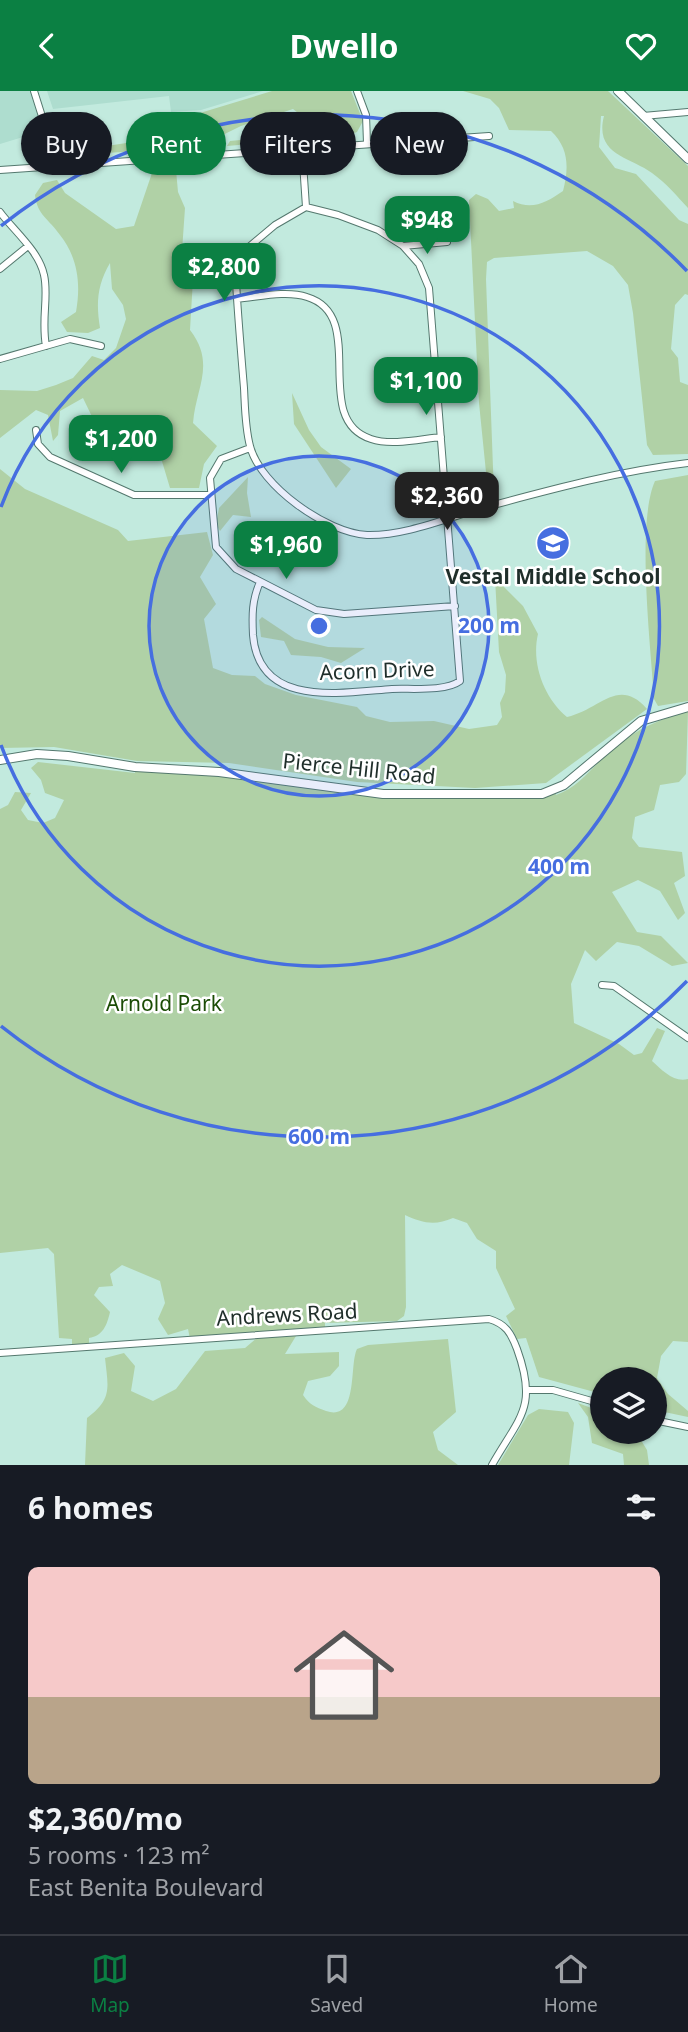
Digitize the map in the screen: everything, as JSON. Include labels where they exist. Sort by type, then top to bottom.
[{"type":"street","points":[[34,91],[41,112]]},
{"type":"street","points":[[357,91],[368,125],[366,143]]},
{"type":"street","points":[[618,91],[688,159]]},
{"type":"street","points":[[643,116],[688,111]]},
{"type":"street","points":[[356,144],[489,136]]},
{"type":"street","points":[[112,160],[240,152]]},
{"type":"street","points":[[0,170],[21,168]]},
{"type":"street","points":[[304,175],[306,207]]},
{"type":"street","points":[[250,448],[230,454],[215,465],[210,478],[212,528],[221,555],[236,569],[304,606],[344,614],[455,606],[448,518],[429,288],[419,264],[404,246],[358,222],[306,207],[275,225],[250,246],[237,272],[237,299],[250,448],[266,474],[310,514],[342,530],[385,534],[448,518],[632,470],[688,463]]},
{"type":"street","points":[[0,212],[28,246],[45,277],[42,318],[47,346]]},
{"type":"street","points":[[404,246],[447,243]]},
{"type":"street","points":[[0,269],[28,246]]},
{"type":"street","points":[[191,249],[220,252],[241,261]]},
{"type":"street","points":[[237,299],[298,295],[318,302],[334,322],[344,410],[358,431],[372,440],[384,441],[441,437]]},
{"type":"street","points":[[0,359],[70,339],[101,346]]},
{"type":"street","points":[[36,430],[38,444],[50,457],[134,495],[210,495]]},
{"type":"street","name":"Acorn Drive","points":[[260,582],[252,606],[254,650],[262,669],[277,682],[310,691],[346,692],[457,684],[460,679],[455,606]]},
{"type":"street","name":"Pierce Hill Road","points":[[0,759],[37,754],[68,756],[135,767],[219,772],[383,794],[531,795],[564,785],[641,722],[688,707]]},
{"type":"street","points":[[602,985],[614,986],[688,1038]]},
{"type":"street","name":"Andrews Road","points":[[0,1353],[489,1319],[499,1322],[512,1335],[527,1376],[528,1390]]},
{"type":"street","points":[[492,1465],[525,1406],[528,1390],[552,1390],[590,1401]]},
{"type":"street","points":[[667,1423],[688,1427]]},
{"type":"shaded area","points":[[0,91],[31,91],[38,112],[21,112],[21,138],[0,144]]},
{"type":"shaded area","points":[[47,91],[263,91],[201,110],[171,112],[169,96],[53,109]]},
{"type":"green space","points":[[272,91],[351,91],[363,121],[356,132],[356,112],[297,112],[293,109],[284,112],[240,112],[240,126],[226,133],[226,112],[203,112]]},
{"type":"green space","points":[[463,91],[608,91],[688,166],[688,208],[657,177],[609,147],[602,129],[604,116],[601,116],[599,147],[615,168],[636,174],[679,220],[688,224],[688,295],[685,294],[675,305],[671,349],[678,358],[680,382],[688,385],[688,454],[653,455],[647,445],[628,285],[613,266],[587,251],[494,258],[487,262],[486,279],[494,495],[488,492],[479,403],[469,200],[476,194],[488,199],[499,211],[514,208],[513,201],[527,205],[539,204],[563,191],[567,166],[561,144],[551,131],[509,130],[499,108],[490,99]]},
{"type":"green space","points":[[240,140],[240,145],[227,146],[230,141]]},
{"type":"green space","points":[[126,143],[126,152],[112,153],[112,145]]},
{"type":"green space","points":[[151,175],[176,175],[178,192],[185,208],[182,251],[193,279],[190,330],[198,342],[203,365],[193,423],[217,446],[204,464],[199,488],[170,488],[161,458],[165,417],[147,416],[151,440],[128,445],[97,427],[83,398],[60,411],[58,435],[53,441],[48,415],[36,410],[0,438],[0,390],[37,391],[73,378],[92,356],[104,360],[116,348],[126,319],[123,305],[112,289],[110,263],[102,279],[99,295],[100,328],[88,333],[67,332],[61,322],[76,312],[77,272],[71,253],[41,212],[35,195],[43,183],[57,180],[65,193],[116,229],[134,226]]},
{"type":"green space","points":[[292,393],[309,430],[321,447],[351,469],[336,488],[294,424]]},
{"type":"green space","points":[[0,469],[25,489],[118,530],[128,541],[207,532],[213,555],[200,577],[216,604],[204,619],[213,668],[232,675],[255,676],[265,684],[296,695],[357,707],[366,716],[390,722],[434,721],[469,729],[497,725],[502,717],[500,703],[505,692],[506,675],[499,652],[495,578],[523,606],[538,634],[536,657],[541,679],[552,700],[567,717],[618,695],[627,695],[647,709],[546,783],[475,788],[357,782],[229,763],[137,761],[54,747],[0,748]]},
{"type":"green space","points":[[688,475],[688,701],[658,706],[654,699],[646,587],[646,526],[649,500],[655,481]]},
{"type":"green space","points":[[248,477],[247,493],[251,517],[233,515],[220,531],[216,524],[219,508]]},
{"type":"green space","points":[[262,617],[295,639],[328,647],[365,648],[341,663],[321,657],[291,655],[284,641],[261,637],[259,620]]},
{"type":"green space","name":"Arnold Park","points":[[688,711],[686,774],[679,782],[660,785],[654,810],[635,817],[632,838],[639,847],[682,852],[685,876],[674,883],[685,913],[678,920],[660,891],[638,880],[612,892],[637,932],[661,936],[688,963],[672,966],[639,946],[617,942],[596,961],[585,950],[571,984],[574,1023],[619,1044],[634,1055],[642,1053],[657,1028],[665,1031],[652,1061],[673,1077],[688,1079],[688,1342],[673,1341],[661,1356],[659,1367],[590,1367],[590,1391],[539,1377],[526,1338],[517,1339],[506,1316],[515,1309],[496,1268],[496,1251],[477,1239],[467,1223],[453,1218],[429,1223],[405,1215],[406,1307],[404,1316],[397,1321],[325,1323],[325,1329],[190,1339],[188,1329],[168,1335],[158,1319],[165,1303],[160,1281],[122,1265],[110,1274],[113,1286],[99,1287],[94,1295],[110,1312],[101,1332],[89,1338],[89,1346],[72,1348],[72,1339],[59,1338],[54,1254],[48,1248],[0,1253],[0,809],[8,805],[15,792],[31,793],[21,810],[28,820],[43,823],[55,818],[64,800],[45,793],[41,780],[31,768],[38,762],[135,773],[135,767],[219,772],[363,792],[555,790],[556,795],[573,786],[623,741],[658,721]]},
{"type":"green space","points":[[296,1336],[285,1354],[339,1352],[339,1366],[330,1376],[308,1381],[303,1395],[316,1407],[336,1412],[344,1408],[348,1400],[357,1349],[368,1345],[448,1339],[456,1412],[433,1432],[438,1450],[458,1465],[85,1465],[87,1418],[101,1405],[107,1392],[105,1358],[124,1353],[135,1366],[131,1391],[153,1401],[176,1389],[205,1351],[245,1348],[257,1338]]},
{"type":"green space","name":"Arnold Park","points":[[667,1393],[688,1411],[688,1417],[667,1413]]},
{"type":"green space","points":[[578,1403],[590,1408],[590,1430],[588,1417]]},
{"type":"green space","points":[[539,1409],[568,1412],[574,1423],[569,1465],[498,1465],[528,1415]]},
{"type":"green space","points":[[595,1444],[643,1444],[649,1465],[624,1465],[623,1454]]},
{"type":"place","name":"Vestal Middle School","points":[[553,543]]}]
